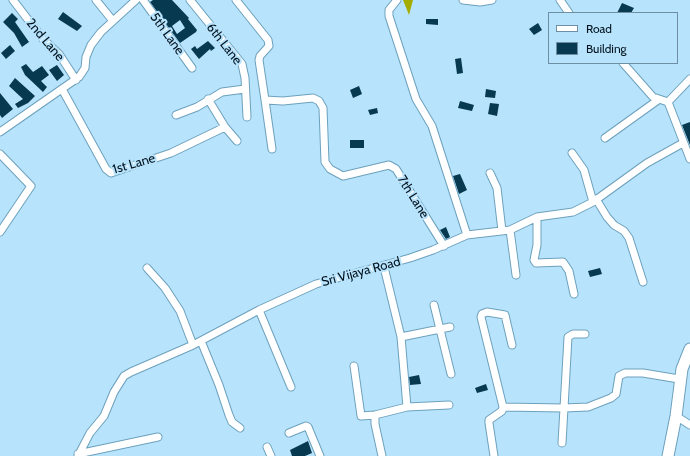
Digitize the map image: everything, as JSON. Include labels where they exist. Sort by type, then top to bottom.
[{"type":"main road","points":[[668,456],[676,416],[683,363],[690,349]]},
{"type":"street","name":"2nd Lane","points":[[13,0],[43,39],[59,54],[76,80]]},
{"type":"street","points":[[96,0],[113,22]]},
{"type":"street","points":[[0,132],[76,80],[86,68],[86,57],[91,44],[136,0]]},
{"type":"street","name":"5th Lane","points":[[143,0],[192,68]]},
{"type":"street","name":"6th Lane","points":[[190,0],[210,26],[239,59],[244,72],[247,117]]},
{"type":"street","points":[[236,0],[268,40],[269,46],[260,56],[259,60],[272,149]]},
{"type":"street","points":[[397,0],[389,10],[389,16],[416,99],[432,126],[466,235]]},
{"type":"street","points":[[463,0],[480,2],[492,0]]},
{"type":"street","points":[[562,1],[568,12]]},
{"type":"street","points":[[624,64],[654,97],[658,100],[668,102]]},
{"type":"street","points":[[668,102],[690,79]]},
{"type":"street","name":"1st Lane","points":[[62,89],[106,169],[111,173],[172,153],[225,127]]},
{"type":"street","points":[[176,115],[197,107],[208,99],[222,92],[246,89]]},
{"type":"street","name":"7th Lane","points":[[266,100],[282,102],[313,98],[319,101],[323,108],[325,162],[330,169],[343,176],[389,165],[396,169],[444,246]]},
{"type":"street","points":[[208,99],[225,127],[237,141]]},
{"type":"street","points":[[605,138],[658,100]]},
{"type":"street","points":[[668,102],[690,159]]},
{"type":"street","name":"Sri Vijaya Road","points":[[78,455],[90,433],[104,416],[114,392],[124,376],[151,362],[193,345],[259,310],[316,284],[384,267],[444,246],[466,235],[510,230],[537,217],[573,212],[595,200],[647,164],[683,142]]},
{"type":"street","points":[[572,153],[584,170],[595,200],[614,225],[624,231],[629,238],[643,282]]},
{"type":"street","points":[[0,154],[31,186],[0,232]]},
{"type":"street","points":[[490,173],[497,188],[502,231]]},
{"type":"street","points":[[537,217],[537,245],[534,260],[536,262],[563,262],[569,271],[574,294]]},
{"type":"street","points":[[510,230],[516,275]]},
{"type":"street","points":[[384,267],[401,337],[407,407]]},
{"type":"street","points":[[146,268],[165,288],[180,311],[193,345]]},
{"type":"street","points":[[434,305],[451,374]]},
{"type":"street","points":[[259,310],[291,387]]},
{"type":"street","points":[[494,456],[489,423],[490,420],[502,412],[503,407],[481,317],[482,314],[486,312],[505,315],[512,345]]},
{"type":"street","points":[[401,337],[450,327]]},
{"type":"street","points":[[562,443],[568,337],[573,334],[585,334]]},
{"type":"street","points":[[201,341],[232,422],[240,428]]},
{"type":"street","points":[[354,366],[360,414],[363,416],[375,415],[407,407],[449,405]]},
{"type":"street","points":[[503,407],[588,407],[611,398],[616,394],[619,376],[626,373],[643,373],[680,379]]},
{"type":"street","points":[[375,415],[375,424],[382,456]]},
{"type":"street","points":[[676,416],[690,425]]},
{"type":"street","points":[[289,433],[306,426],[308,427],[320,456]]},
{"type":"street","points":[[78,455],[158,437]]},
{"type":"street","points":[[267,447],[271,456]]},
{"type":"shaded area","points":[[403,0],[413,0],[409,15]]},
{"type":"building","points":[[153,0],[172,0],[189,18],[188,19],[197,30],[196,32],[180,43],[150,2]],"holes":[[[180,20],[185,28],[177,34],[172,26]]]},
{"type":"building","points":[[622,3],[634,8],[632,12],[618,12]]},
{"type":"building","points":[[63,12],[82,26],[77,31],[58,19]]},
{"type":"building","points":[[12,13],[18,19],[15,22],[29,42],[22,47],[14,33],[3,22]]},
{"type":"building","points":[[426,19],[438,19],[438,25],[426,24]]},
{"type":"building","points":[[538,23],[542,30],[534,35],[529,29]]},
{"type":"building","points":[[208,41],[215,48],[211,51],[210,49],[199,59],[191,49],[195,46],[197,49]]},
{"type":"building","points":[[10,45],[15,51],[6,59],[1,53]]},
{"type":"building","points":[[461,58],[463,73],[457,74],[455,59]]},
{"type":"building","points":[[26,64],[33,72],[42,66],[49,75],[41,81],[47,87],[43,92],[25,75],[21,67]]},
{"type":"building","points":[[57,65],[64,75],[57,81],[49,70]]},
{"type":"building","points":[[15,78],[35,96],[28,103],[18,108],[15,104],[23,99],[9,86]]},
{"type":"building","points":[[359,86],[362,94],[353,98],[350,90]]},
{"type":"building","points":[[486,89],[496,91],[495,98],[485,97]]},
{"type":"building","points":[[0,93],[13,109],[2,118],[0,115]]},
{"type":"building","points":[[460,101],[474,105],[472,111],[458,108]]},
{"type":"building","points":[[490,103],[499,104],[497,116],[488,114]]},
{"type":"building","points":[[377,108],[378,113],[370,115],[368,110]]},
{"type":"building","points":[[690,122],[690,145],[682,125]]},
{"type":"building","points":[[350,140],[364,140],[364,148],[350,148]]},
{"type":"building","points":[[460,174],[467,190],[459,194],[453,176]]},
{"type":"building","points":[[446,227],[450,237],[446,239],[440,230]]},
{"type":"building","points":[[600,268],[602,274],[590,277],[588,271]]},
{"type":"building","points":[[419,375],[421,384],[410,385],[409,377]]},
{"type":"building","points":[[486,384],[488,390],[477,393],[475,388]]},
{"type":"building","points":[[308,441],[312,453],[305,456],[292,456],[290,450]]}]
